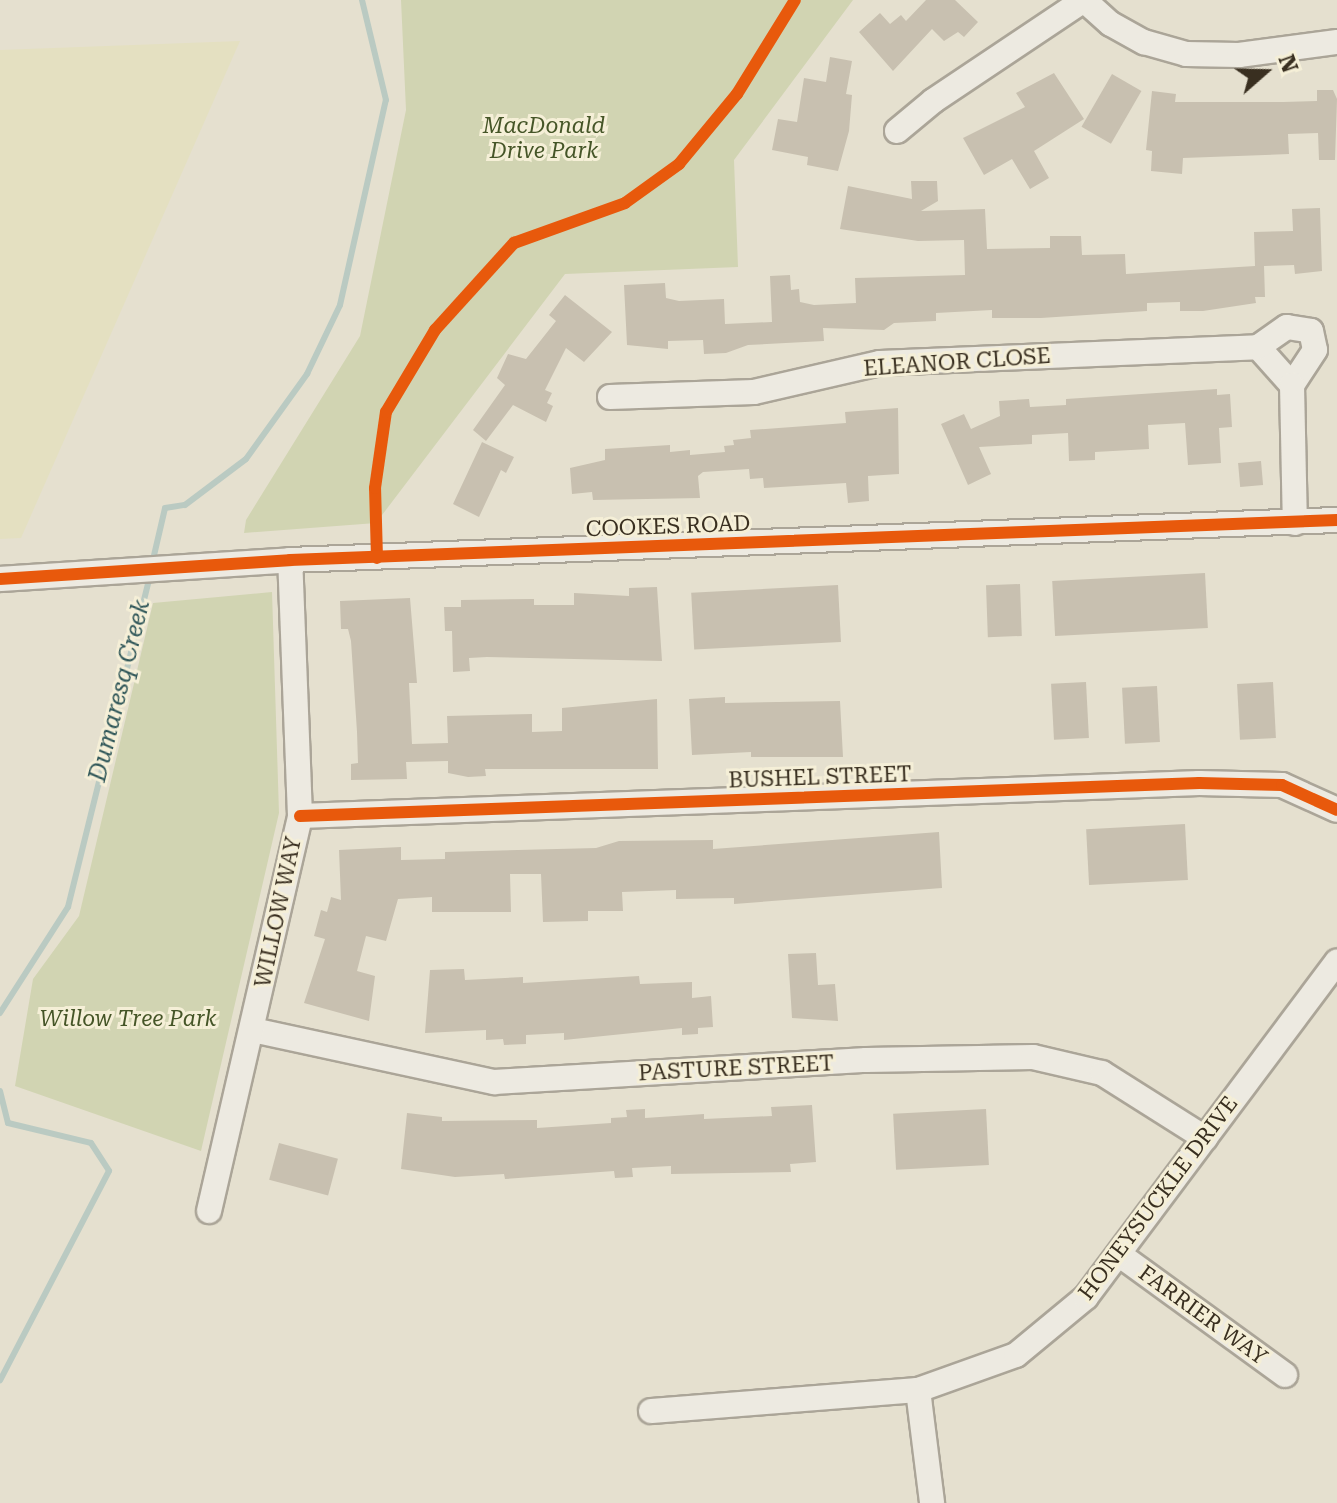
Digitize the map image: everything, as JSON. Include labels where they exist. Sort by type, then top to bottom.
[{"type":"street","points":[[897,131],[933,101],[1084,0],[1111,24],[1144,42],[1186,54],[1239,55],[1337,42]]},
{"type":"street","name":"ELEANOR CLOSE","points":[[610,397],[754,392],[880,363],[1258,347],[1287,327],[1311,331],[1315,350],[1292,385]]},
{"type":"street","points":[[1258,347],[1292,385],[1295,523]]},
{"type":"street","name":"COOKES ROAD","points":[[0,579],[290,560],[1337,520]]},
{"type":"street","name":"WILLOW WAY","points":[[209,1211],[300,816],[290,560]]},
{"type":"street","name":"BUSHEL STREET","points":[[300,816],[1199,783],[1282,785],[1337,810]]},
{"type":"street","name":"HONEYSUCKLE DRIVE","points":[[651,1411],[918,1390],[1016,1355],[1086,1297],[1337,962]]},
{"type":"street","name":"PASTURE STREET","points":[[253,1030],[494,1082],[866,1060],[1033,1057],[1102,1073],[1205,1138]]},
{"type":"street","name":"FARRIER WAY","points":[[1120,1255],[1285,1375]]},
{"type":"street","points":[[918,1390],[932,1503]]},
{"type":"shaded area","points":[[240,41],[21,538],[0,539],[0,50]]},
{"type":"green space","name":"MacDonald Drive Park","points":[[401,0],[853,0],[734,160],[738,267],[565,274],[376,523],[244,533],[246,520],[360,336],[406,110]]},
{"type":"green space","name":"Willow Tree Park","points":[[272,592],[279,813],[201,1151],[15,1086],[33,979],[79,916],[153,603]]},
{"type":"building","points":[[926,0],[955,0],[978,22],[964,37],[958,32],[944,41],[932,29],[893,71],[859,32],[880,13],[890,24],[901,15],[906,21]]},
{"type":"building","points":[[830,57],[852,61],[846,94],[852,95],[849,131],[838,171],[807,165],[808,157],[772,150],[778,119],[797,122],[804,78],[826,82]]},
{"type":"building","points":[[1054,73],[1084,119],[1034,151],[1049,178],[1030,189],[1012,159],[984,175],[963,138],[1025,107],[1016,93]]},
{"type":"building","points":[[1112,74],[1141,91],[1111,144],[1082,127]]},
{"type":"building","points":[[1317,90],[1333,90],[1337,99],[1335,160],[1319,160],[1318,133],[1288,134],[1289,154],[1183,158],[1182,174],[1151,171],[1152,151],[1146,150],[1152,91],[1176,94],[1175,102],[1283,102],[1317,101]]},
{"type":"building","points":[[911,181],[937,181],[938,201],[921,211],[985,209],[987,249],[1050,248],[1050,236],[1081,236],[1082,255],[1125,254],[1126,274],[1255,266],[1254,232],[1293,231],[1292,209],[1320,208],[1322,271],[1295,274],[1294,265],[1264,266],[1265,297],[1255,297],[1256,303],[1203,311],[1180,311],[1180,302],[1147,303],[1147,311],[1041,318],[992,318],[992,310],[936,313],[936,321],[894,323],[884,330],[823,328],[824,341],[748,345],[726,353],[704,354],[703,340],[668,341],[668,349],[627,345],[624,285],[665,283],[666,298],[679,301],[724,299],[725,324],[772,322],[770,276],[790,275],[791,290],[799,289],[800,302],[814,305],[856,303],[855,278],[965,275],[964,240],[918,241],[840,229],[848,186],[912,199]]},
{"type":"building","points":[[565,295],[612,332],[584,362],[566,348],[545,390],[552,393],[547,403],[553,406],[546,422],[513,405],[486,441],[473,430],[505,385],[497,378],[508,354],[526,359],[556,321],[549,315]]},
{"type":"building","points":[[1217,389],[1217,395],[1230,394],[1232,427],[1219,428],[1221,463],[1188,465],[1185,423],[1148,425],[1149,449],[1095,452],[1095,460],[1069,461],[1068,433],[1032,435],[1032,444],[979,447],[991,474],[968,485],[941,424],[964,414],[971,429],[1000,416],[999,401],[1029,399],[1030,407],[1066,405],[1066,399]]},
{"type":"building","points":[[898,408],[899,474],[868,476],[869,501],[848,503],[846,483],[764,488],[763,478],[750,479],[749,469],[703,472],[698,476],[700,498],[593,500],[592,492],[572,494],[570,468],[605,460],[605,449],[670,445],[670,452],[690,450],[690,455],[725,452],[724,446],[734,445],[733,440],[751,438],[750,430],[846,423],[845,412]]},
{"type":"building","points":[[482,442],[514,457],[506,473],[501,470],[479,517],[453,504]]},
{"type":"building","points":[[1261,461],[1263,485],[1240,487],[1238,463]]},
{"type":"building","points":[[1205,573],[1208,628],[1055,636],[1052,581]]},
{"type":"building","points":[[1020,584],[1022,636],[988,637],[986,585]]},
{"type":"building","points":[[838,585],[841,642],[694,650],[691,593]]},
{"type":"building","points":[[657,587],[662,661],[487,657],[469,658],[470,671],[453,672],[452,631],[445,631],[444,607],[461,607],[461,600],[534,599],[534,605],[574,605],[574,593],[629,596],[629,588]]},
{"type":"building","points":[[410,598],[417,683],[409,683],[412,744],[448,743],[447,716],[532,714],[532,732],[562,731],[562,708],[657,699],[658,769],[485,769],[486,776],[468,777],[448,773],[448,761],[406,762],[407,779],[351,780],[351,764],[358,763],[357,732],[351,641],[348,629],[341,629],[340,601]]},
{"type":"building","points":[[1086,682],[1089,738],[1054,740],[1051,684]]},
{"type":"building","points":[[1273,682],[1276,738],[1240,740],[1237,684]]},
{"type":"building","points":[[1157,686],[1160,742],[1125,744],[1122,688]]},
{"type":"building","points":[[725,697],[725,703],[840,701],[843,757],[751,757],[751,752],[692,755],[689,699]]},
{"type":"building","points":[[1185,824],[1188,880],[1089,885],[1086,829]]},
{"type":"building","points":[[939,832],[942,888],[734,904],[734,898],[676,899],[676,890],[622,892],[623,911],[588,911],[588,921],[543,922],[541,874],[510,874],[511,912],[432,912],[432,897],[398,899],[386,941],[366,936],[357,971],[375,976],[369,1021],[304,1003],[325,939],[314,936],[321,910],[327,912],[331,897],[341,900],[339,850],[401,847],[401,860],[445,859],[445,852],[596,848],[619,841],[713,840],[713,849]]},
{"type":"building","points":[[816,953],[818,985],[835,984],[838,1021],[792,1018],[788,954]]},
{"type":"building","points":[[464,969],[465,980],[523,977],[523,983],[639,976],[640,984],[692,982],[692,998],[711,996],[713,1027],[698,1028],[698,1034],[682,1035],[682,1028],[564,1040],[564,1033],[526,1035],[526,1044],[504,1045],[503,1039],[486,1040],[486,1030],[425,1033],[430,970]]},
{"type":"building","points":[[812,1105],[816,1162],[790,1164],[791,1172],[671,1174],[671,1166],[632,1168],[633,1177],[615,1178],[614,1171],[505,1179],[504,1174],[455,1177],[401,1169],[407,1113],[442,1117],[442,1121],[537,1120],[537,1128],[611,1123],[611,1118],[627,1117],[626,1110],[645,1109],[645,1118],[704,1114],[704,1119],[772,1116],[771,1107]]},
{"type":"building","points":[[986,1109],[989,1165],[896,1170],[893,1114]]},
{"type":"building","points":[[279,1143],[338,1159],[328,1195],[269,1180]]},
{"type":"waterway","name":"Dumaresq Creek","points":[[152,564],[165,508],[185,505],[246,459],[307,374],[340,305],[386,100],[362,0]]},
{"type":"waterway","name":"Dumaresq Creek","points":[[0,1013],[68,907],[150,575]]},
{"type":"waterway","name":"Dumaresq Creek","points":[[0,1091],[8,1123],[91,1143],[109,1171],[0,1380]]},
{"type":"cycle path","points":[[377,558],[375,488],[386,412],[435,330],[514,243],[625,203],[679,164],[737,94],[795,0]]},
{"type":"cycle path","points":[[0,579],[290,560],[1337,520]]},
{"type":"cycle path","points":[[300,816],[1199,783],[1282,785],[1337,810]]}]
